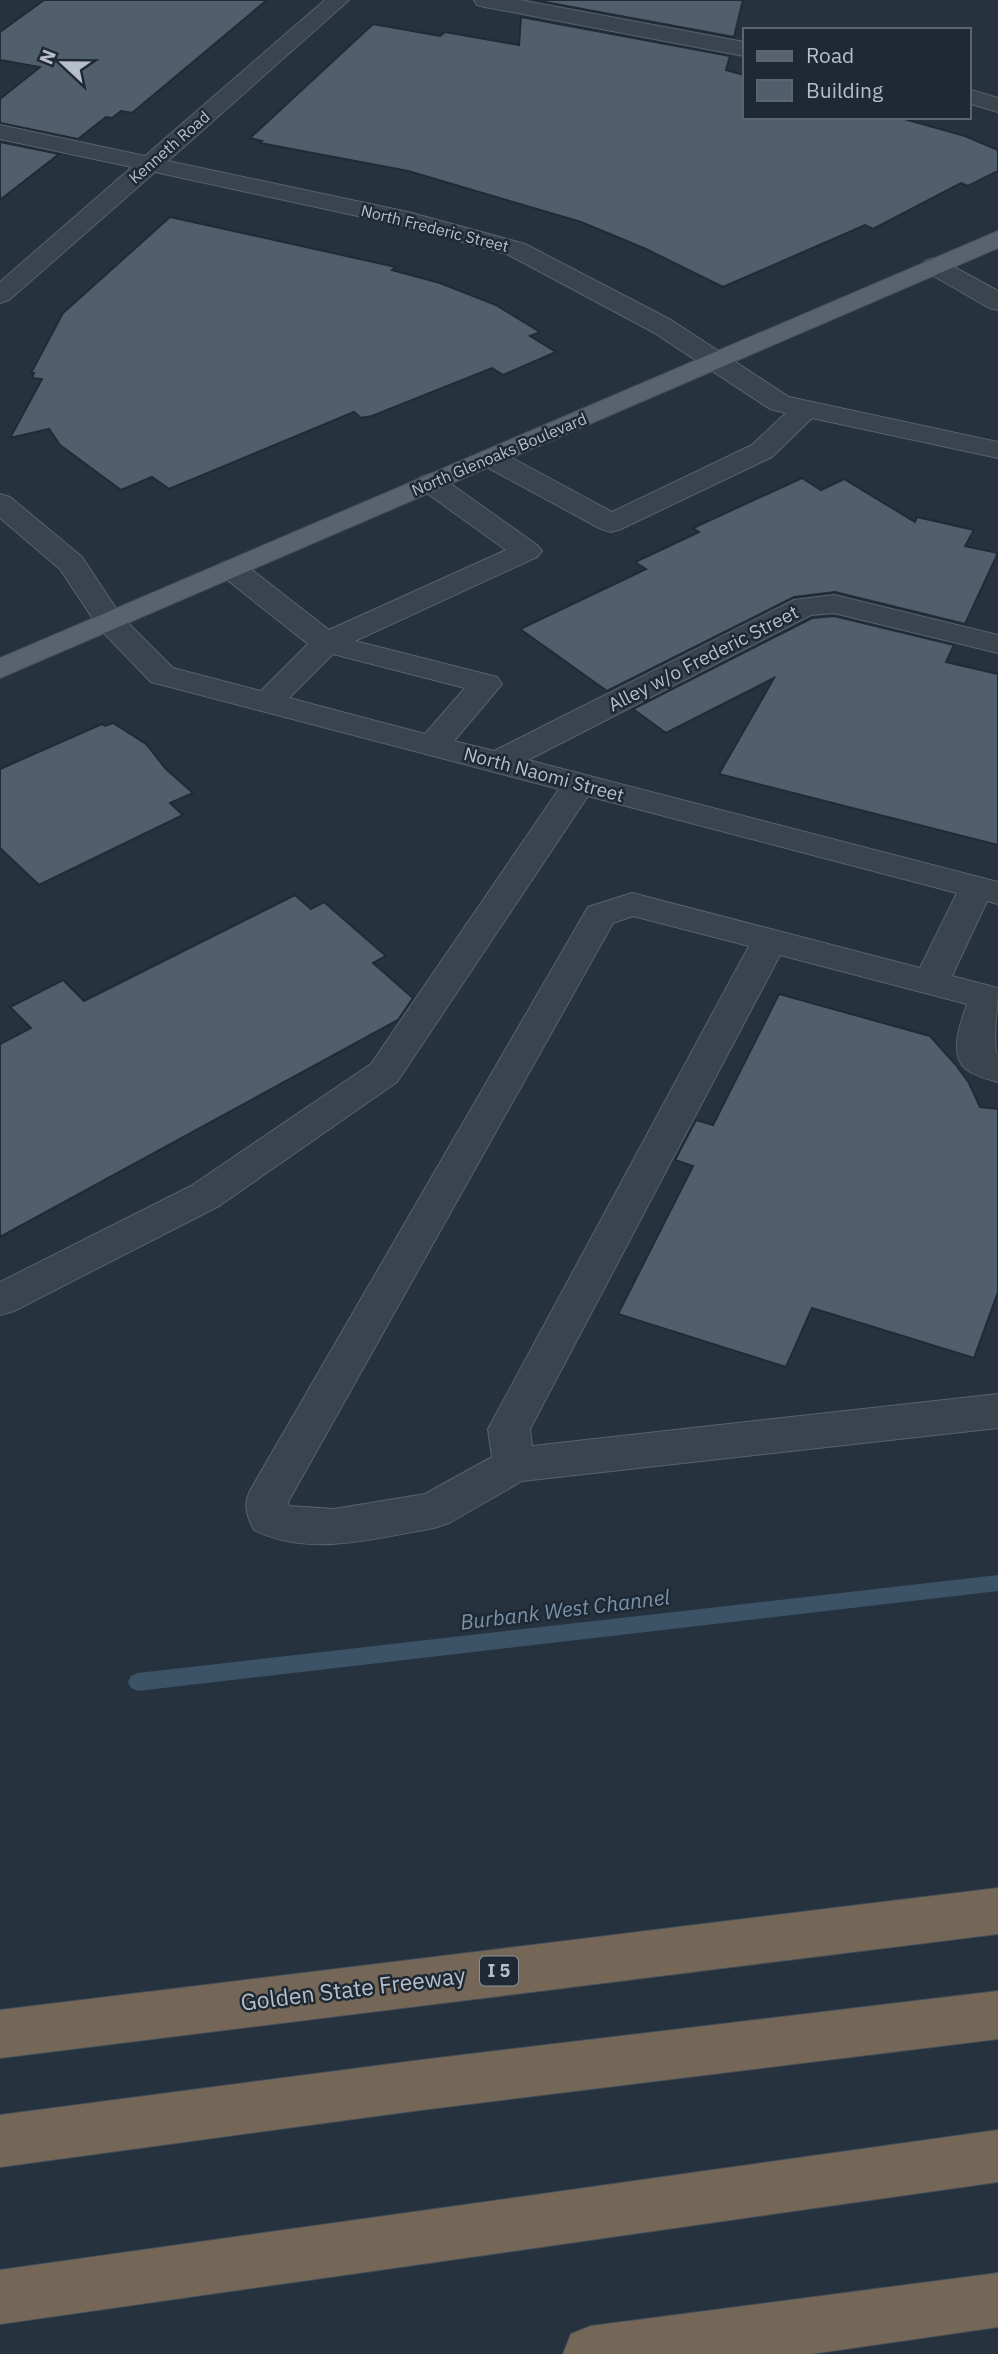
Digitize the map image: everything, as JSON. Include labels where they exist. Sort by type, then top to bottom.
[{"type":"highway","name":"Golden State Freeway","points":[[0,2034],[998,1911]]},
{"type":"highway","points":[[0,2141],[421,2085],[998,2015]]},
{"type":"highway","points":[[0,2297],[998,2156]]},
{"type":"highway","points":[[591,2354],[998,2300]]},
{"type":"main road","name":"North Glenoaks Boulevard","points":[[0,669],[998,239]]},
{"type":"street","name":"Kenneth Road","points":[[0,295],[338,0]]},
{"type":"street","points":[[485,0],[743,49]]},
{"type":"street","points":[[970,97],[998,105]]},
{"type":"street","name":"North Frederic Street","points":[[0,132],[408,219],[516,249],[662,326],[780,403],[998,450]]},
{"type":"street","points":[[934,267],[998,302]]},
{"type":"street","points":[[491,458],[611,523],[762,451],[806,409]]},
{"type":"street","points":[[268,702],[326,643],[527,551],[431,483]]},
{"type":"street","points":[[0,503],[71,564],[110,622]]},
{"type":"street","points":[[232,569],[326,643],[486,684],[433,745]]},
{"type":"street","name":"Alley w/o Frederic Street","points":[[499,762],[805,606],[834,604],[998,644]]},
{"type":"street","name":"North Naomi Street","points":[[110,622],[162,674],[987,890]]},
{"type":"street","points":[[0,1300],[205,1196],[384,1073],[580,783]]},
{"type":"street","points":[[931,982],[987,890]]},
{"type":"street","points":[[998,1069],[978,1060],[975,1033],[993,999],[632,904],[600,915],[266,1501],[269,1517],[284,1524],[334,1527],[434,1510],[514,1465],[998,1411]]},
{"type":"street","points":[[514,1465],[509,1429],[770,940]]},
{"type":"building","points":[[44,0],[267,0],[132,113],[121,111],[112,118],[106,117],[78,139],[0,123],[0,99],[40,67],[0,60],[0,32]]},
{"type":"building","points":[[534,0],[743,0],[734,37]]},
{"type":"building","points":[[521,17],[730,56],[726,70],[743,75],[743,119],[904,119],[965,136],[998,150],[998,171],[968,186],[961,183],[873,229],[865,225],[723,287],[646,249],[581,222],[408,171],[260,143],[262,141],[250,138],[373,24],[440,36],[445,32],[519,45]]},
{"type":"building","points":[[0,142],[59,154],[0,200]]},
{"type":"building","points":[[170,217],[396,267],[392,270],[440,283],[496,305],[540,332],[530,336],[556,352],[503,375],[492,368],[372,416],[361,418],[354,412],[169,489],[152,477],[121,490],[60,445],[49,429],[10,438],[42,379],[32,378],[34,373],[31,373],[63,313]]},
{"type":"building","points":[[802,478],[821,490],[844,479],[915,522],[917,517],[974,530],[965,546],[998,553],[965,624],[835,592],[794,597],[607,691],[520,629],[646,569],[635,562],[699,532],[693,528]]},
{"type":"building","points":[[834,616],[954,645],[946,662],[998,674],[998,845],[719,774],[774,678],[666,733],[633,709],[812,618]]},
{"type":"building","points":[[113,723],[146,744],[166,769],[193,793],[170,803],[183,815],[39,885],[0,848],[0,769],[102,724],[105,726]]},
{"type":"building","points":[[295,895],[311,909],[324,902],[386,956],[373,963],[413,998],[398,1020],[0,1237],[0,1044],[31,1028],[10,1007],[63,980],[84,1001]]},
{"type":"building","points":[[779,994],[930,1036],[969,1083],[980,1107],[998,1109],[998,1292],[974,1358],[812,1308],[786,1367],[618,1314],[693,1166],[675,1160],[696,1120],[713,1125]]},
{"type":"waterway","name":"Burbank West Channel","points":[[138,1682],[998,1583]]}]
